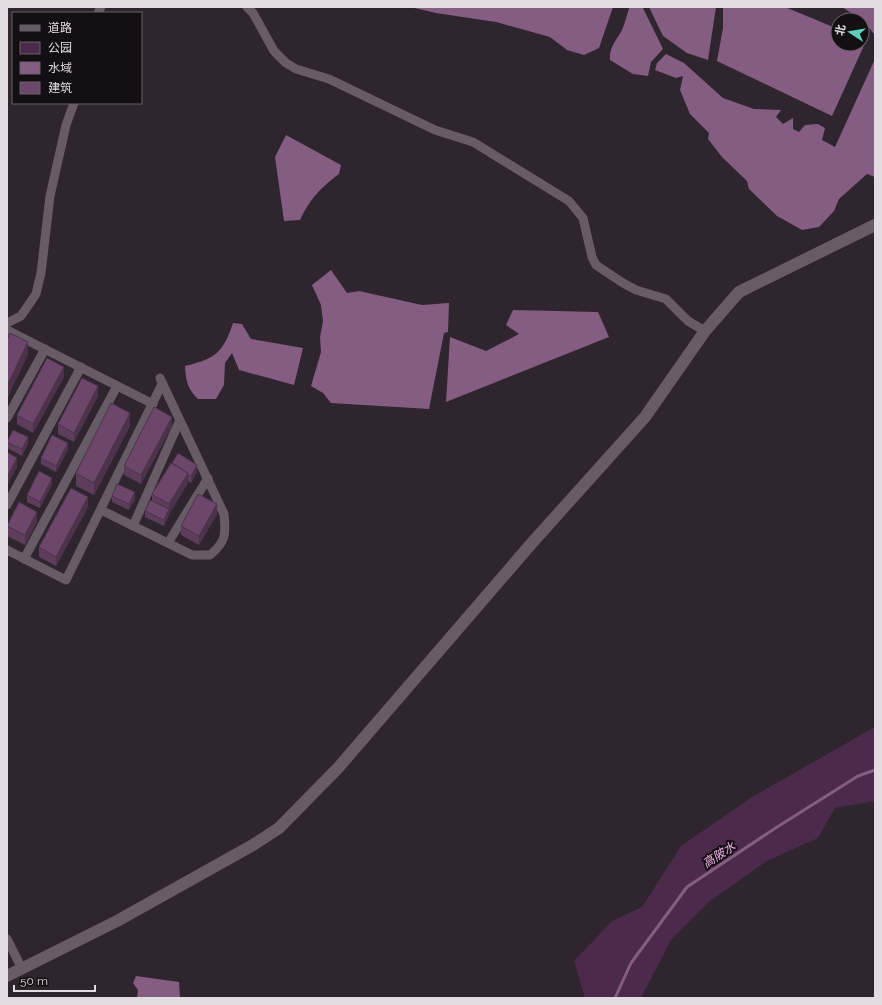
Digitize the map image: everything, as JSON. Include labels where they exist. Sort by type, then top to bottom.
[{"type":"street","points":[[248,7],[253,13],[274,52],[286,63],[296,69],[328,79],[435,130],[473,142],[569,201],[583,218],[592,257],[596,265],[609,275],[629,286],[666,299],[688,321],[705,331]]},
{"type":"street","points":[[7,323],[21,316],[36,294],[41,273],[50,196],[66,125],[74,104]]},
{"type":"street","points":[[7,976],[117,921],[253,845],[279,828],[338,768],[531,544],[645,417],[705,331],[739,292],[875,225]]},
{"type":"street","points":[[7,330],[153,404]]},
{"type":"street","points":[[7,418],[45,349]]},
{"type":"street","points":[[7,505],[81,367]]},
{"type":"street","points":[[7,550],[66,580],[100,510],[153,404],[161,381],[224,514],[226,531],[221,546],[210,555],[192,555],[100,510]]},
{"type":"street","points":[[24,559],[117,386]]},
{"type":"street","points":[[133,526],[180,422]]},
{"type":"street","points":[[168,543],[208,478]]},
{"type":"street","points":[[7,939],[22,969]]},
{"type":"green space","points":[[875,727],[875,801],[835,808],[818,838],[767,861],[710,901],[671,940],[641,998],[585,998],[574,961],[612,921],[642,907],[681,846],[752,797]]},
{"type":"water","points":[[410,7],[613,7],[599,48],[584,55],[567,50],[550,37],[496,22],[436,13]]},
{"type":"water","points":[[649,7],[716,7],[708,60],[687,53],[663,36]]},
{"type":"water","points":[[723,7],[785,7],[830,26],[830,52],[861,52],[832,116],[717,61],[723,28]]},
{"type":"water","points":[[842,7],[875,7],[875,35],[870,29],[870,12],[850,12]]},
{"type":"water","points":[[629,8],[643,8],[663,49],[651,62],[648,76],[633,74],[610,60],[612,48],[622,30]]},
{"type":"water","points":[[666,54],[684,63],[723,98],[754,109],[781,110],[776,117],[783,124],[793,118],[793,129],[799,132],[805,125],[818,124],[825,128],[822,140],[835,147],[875,59],[875,177],[867,174],[839,199],[834,211],[819,227],[802,230],[777,216],[749,189],[747,181],[722,157],[708,139],[709,133],[690,114],[680,90],[683,76],[676,78],[655,70],[657,63]]},
{"type":"water","points":[[286,135],[341,165],[339,174],[316,194],[300,220],[284,221],[275,157]]},
{"type":"water","points":[[331,270],[347,293],[359,291],[422,305],[449,303],[448,332],[444,333],[429,409],[331,403],[323,393],[311,386],[321,352],[320,337],[323,321],[321,305],[312,285]]},
{"type":"water","points":[[513,310],[598,312],[609,337],[446,402],[450,337],[486,351],[519,334],[506,325]]},
{"type":"water","points":[[233,323],[242,324],[251,339],[303,348],[294,385],[239,370],[232,353],[225,363],[224,385],[216,399],[198,399],[191,392],[186,376],[185,366],[204,361],[216,353],[226,341]]},
{"type":"water","points":[[136,976],[179,982],[180,998],[137,998],[138,990],[133,983]]},
{"type":"building","points":[[10,333],[28,342],[7,386],[7,340]]},
{"type":"building","points":[[47,358],[64,367],[33,424],[17,415]]},
{"type":"building","points":[[82,378],[98,386],[74,433],[58,424]]},
{"type":"building","points":[[111,403],[130,413],[94,483],[76,473]]},
{"type":"building","points":[[154,407],[172,417],[141,475],[124,466]]},
{"type":"building","points":[[13,430],[28,437],[22,449],[7,442]]},
{"type":"building","points":[[52,435],[68,443],[56,466],[41,458]]},
{"type":"building","points":[[7,452],[17,458],[7,477]]},
{"type":"building","points":[[178,453],[197,465],[191,476],[172,463]]},
{"type":"building","points":[[171,463],[188,473],[169,504],[152,494]]},
{"type":"building","points":[[39,471],[52,478],[40,502],[27,495]]},
{"type":"building","points":[[117,484],[135,492],[129,504],[112,496]]},
{"type":"building","points":[[71,488],[88,497],[56,557],[39,547]]},
{"type":"building","points":[[198,494],[217,504],[199,536],[181,526]]},
{"type":"building","points":[[150,500],[169,509],[164,520],[145,511]]},
{"type":"building","points":[[19,502],[37,512],[25,535],[7,526]]},
{"type":"waterway","name":"高陂水","points":[[615,998],[631,963],[687,887],[774,829],[858,776],[875,770]]}]
